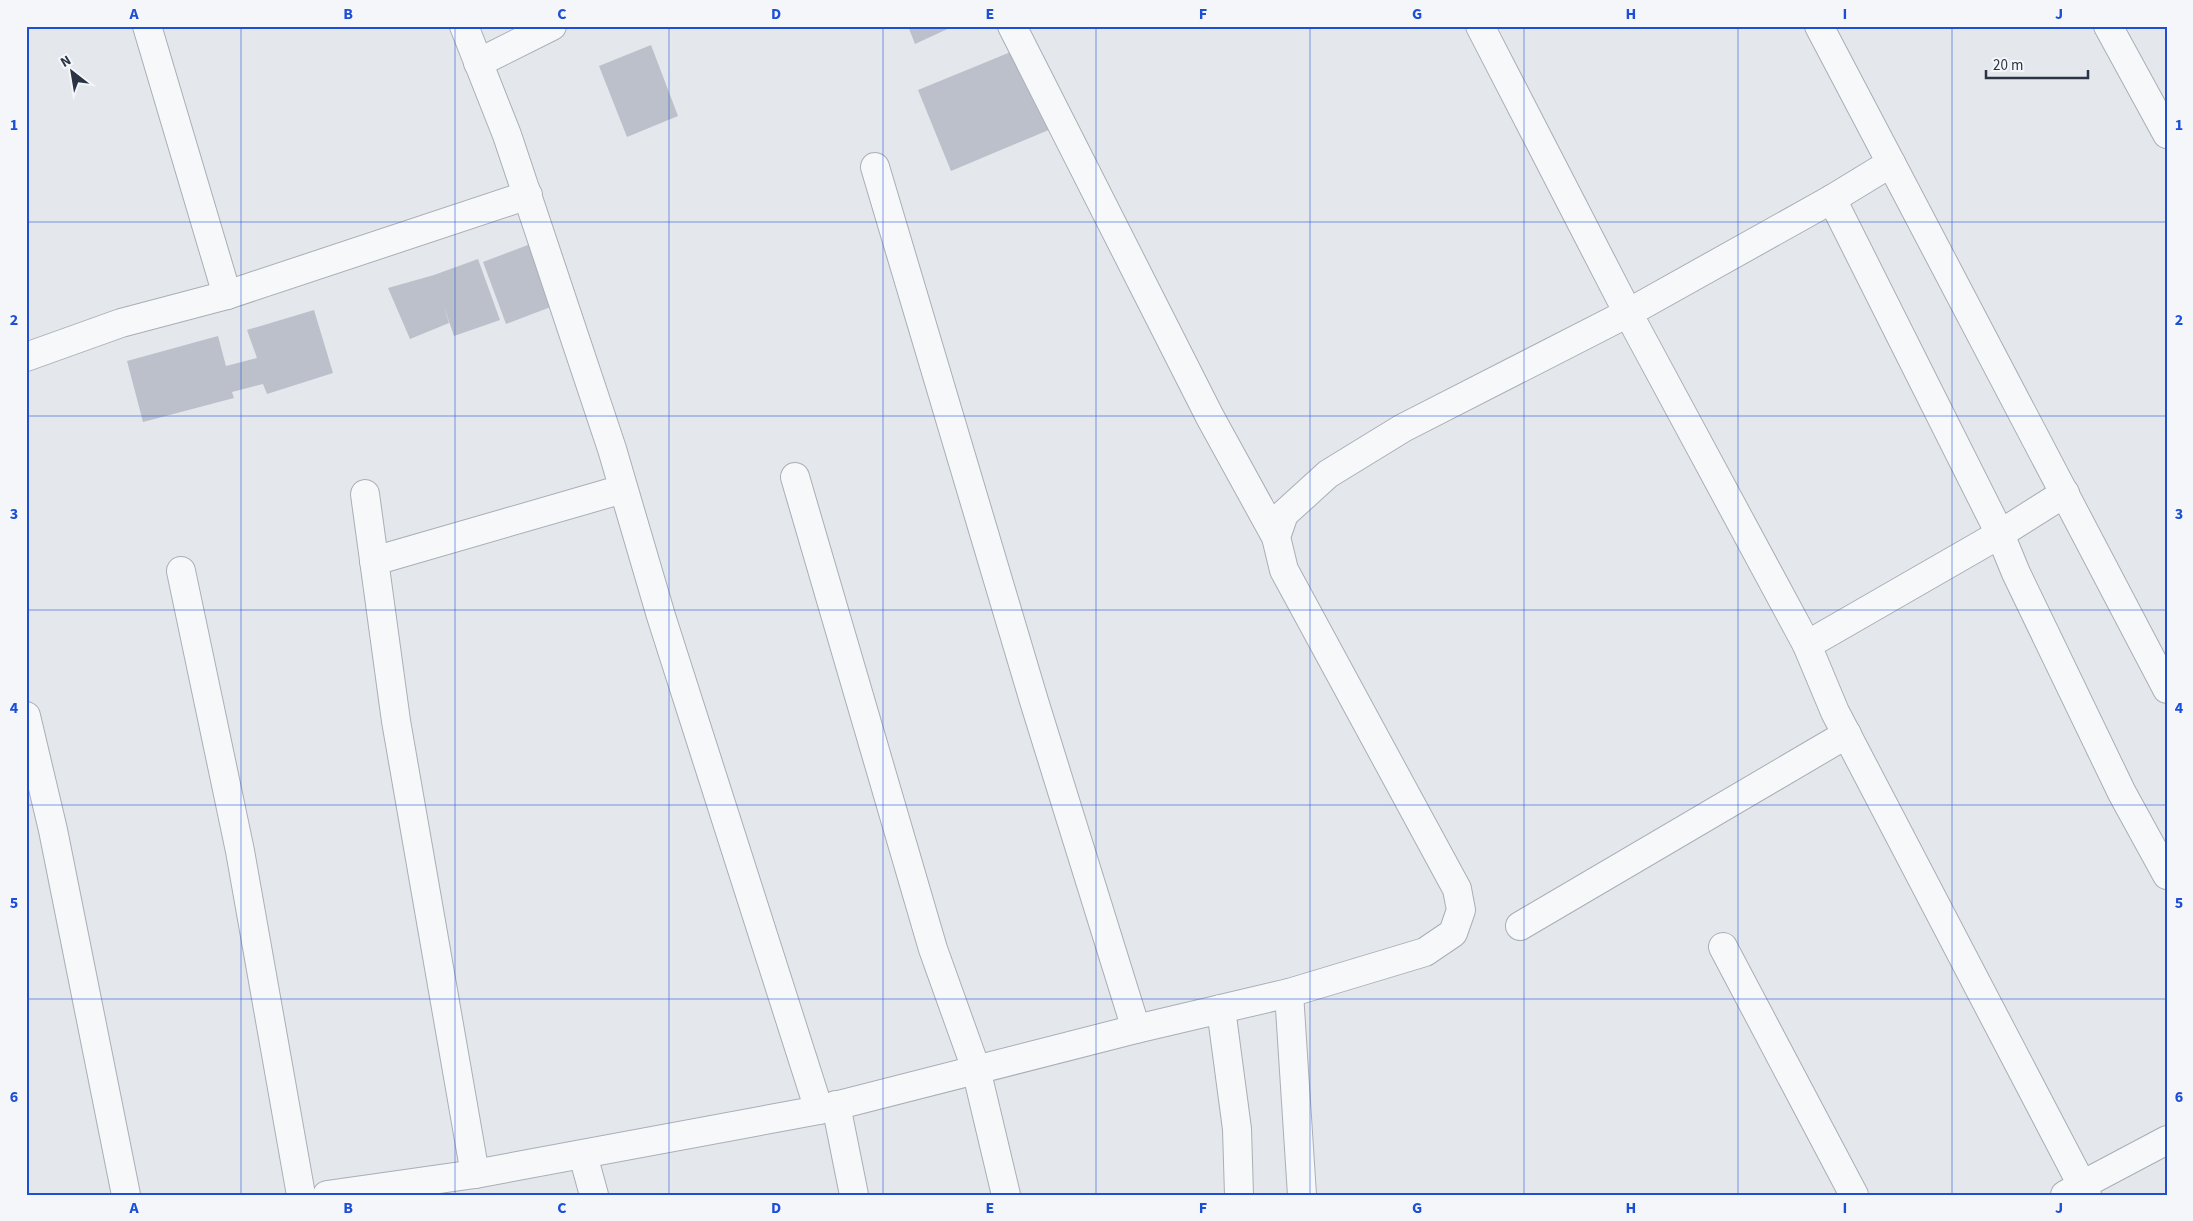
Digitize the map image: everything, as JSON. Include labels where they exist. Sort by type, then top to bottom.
[{"type":"street","points":[[147,26],[227,295]]},
{"type":"street","points":[[464,26],[528,195],[612,449],[660,616],[828,1107],[854,1195]]},
{"type":"street","points":[[478,63],[552,26]]},
{"type":"street","points":[[327,1195],[475,1174],[828,1107],[1136,1029],[1289,993],[1426,952],[1453,933],[1461,910],[1457,889],[1284,570],[1276,537],[1210,417],[1012,26]]},
{"type":"street","points":[[1480,26],[1628,313],[1807,645],[1834,712],[2078,1191],[2167,1140]]},
{"type":"street","points":[[1819,26],[2167,689]]},
{"type":"street","points":[[2108,26],[2167,134]]},
{"type":"street","points":[[1276,537],[1284,514],[1328,474],[1403,428],[1628,313],[1832,199],[1891,163]]},
{"type":"street","points":[[875,167],[1136,1029]]},
{"type":"street","points":[[26,357],[121,323],[227,295],[528,195]]},
{"type":"street","points":[[1832,199],[2000,534],[2016,573],[2122,793],[2167,875]]},
{"type":"street","points":[[795,478],[933,949],[976,1069],[1006,1195]]},
{"type":"street","points":[[374,561],[623,489]]},
{"type":"street","points":[[1807,645],[2000,534],[2065,493]]},
{"type":"street","points":[[365,494],[396,721],[475,1174]]},
{"type":"street","points":[[180,571],[240,851],[301,1195]]},
{"type":"street","points":[[26,716],[53,830],[126,1195]]},
{"type":"street","points":[[1520,926],[1846,734]]},
{"type":"street","points":[[1723,947],[1854,1195]]},
{"type":"street","points":[[1289,993],[1302,1195]]},
{"type":"street","points":[[1221,1009],[1237,1129],[1238,1195]]},
{"type":"street","points":[[583,1154],[594,1195]]},
{"type":"building","points":[[908,26],[954,26],[915,44]]},
{"type":"building","points":[[651,45],[678,116],[627,137],[599,66]]},
{"type":"building","points":[[1018,49],[1051,129],[951,171],[918,90]]},
{"type":"building","points":[[533,243],[556,305],[506,324],[483,262]]},
{"type":"building","points":[[478,259],[500,320],[454,336],[443,304],[449,323],[410,339],[388,288],[434,275]]},
{"type":"building","points":[[314,310],[333,373],[267,394],[263,384],[232,392],[234,398],[143,422],[127,361],[218,336],[226,366],[257,358],[247,330]]}]
